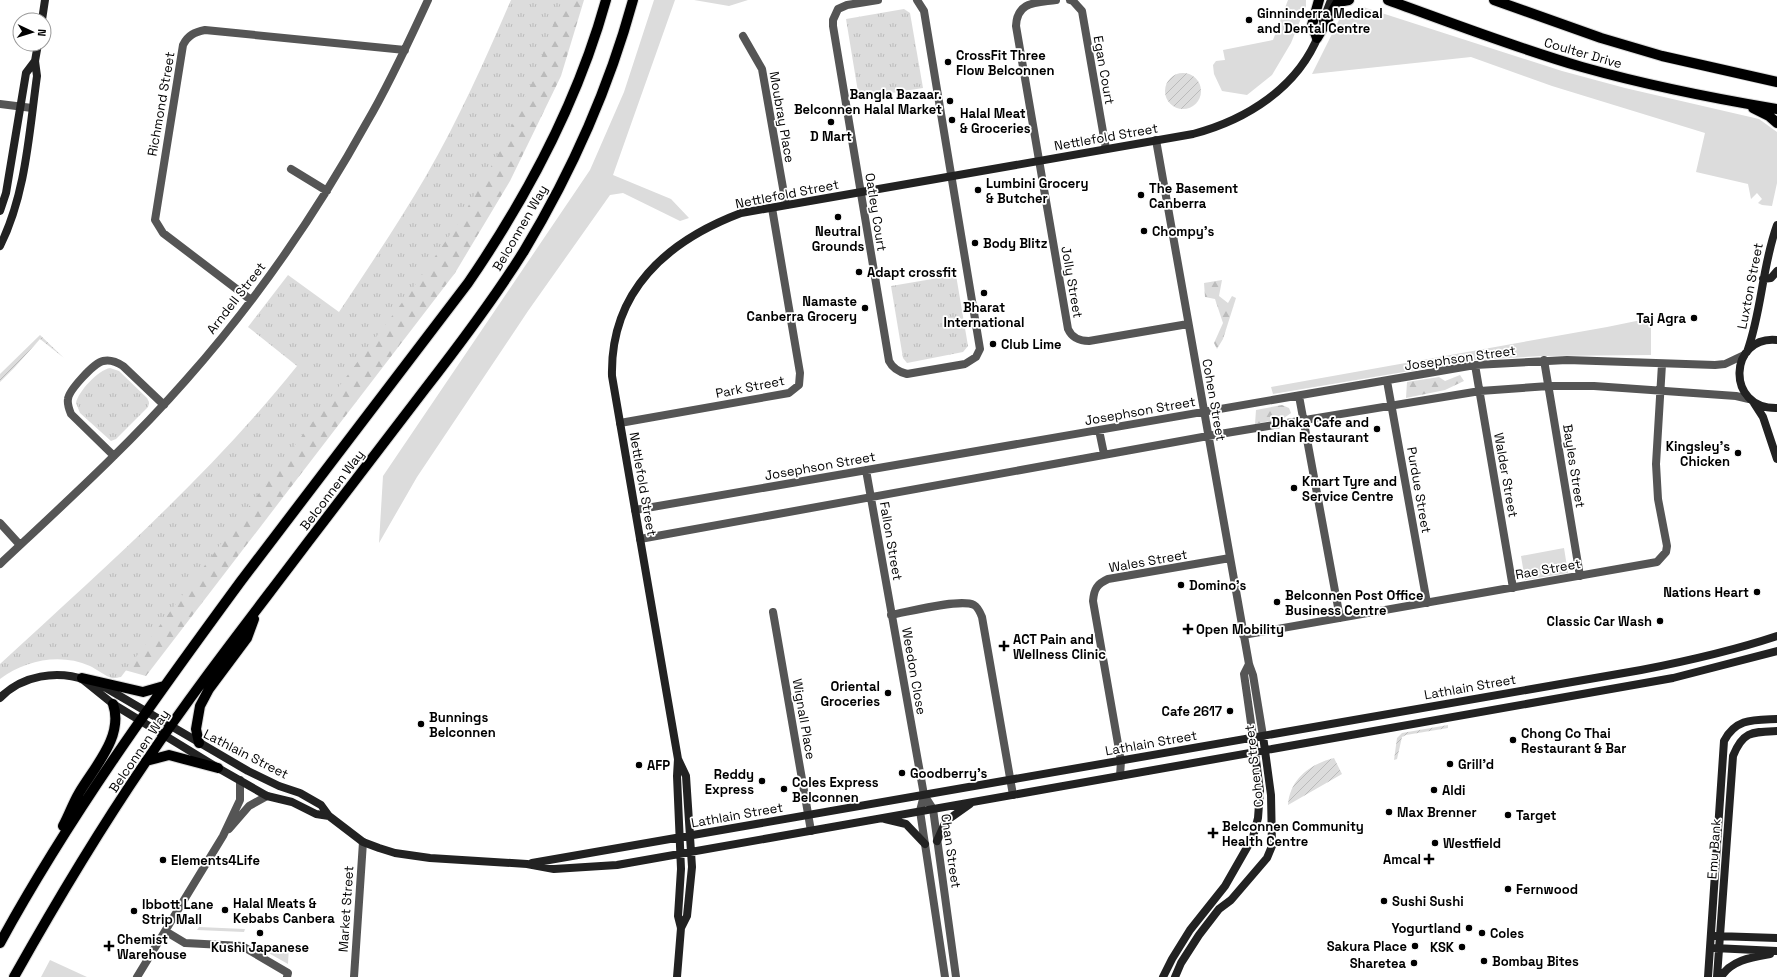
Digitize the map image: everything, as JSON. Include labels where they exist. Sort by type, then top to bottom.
[{"type":"main road","name":"Belconnen Way","points":[[0,943],[45,864],[142,716],[489,253],[527,188],[560,122],[589,52],[606,0]]},
{"type":"main road","name":"Belconnen Way","points":[[14,977],[49,913],[164,735],[489,304],[523,252],[546,212],[584,137],[613,64],[634,0]]},
{"type":"main road","points":[[1317,38],[1312,24],[1319,0]]},
{"type":"main road","points":[[1317,38],[1338,2],[1349,0]]},
{"type":"main road","name":"Coulter Drive","points":[[1388,0],[1533,52],[1582,67],[1644,83],[1777,109]]},
{"type":"main road","name":"Coulter Drive","points":[[1494,0],[1601,38],[1662,56],[1777,82]]},
{"type":"main road","points":[[1727,71],[1777,76]]},
{"type":"main road","points":[[1742,103],[1769,116],[1777,122]]},
{"type":"main road","points":[[199,743],[196,729],[200,706],[209,689],[247,638],[257,610]]},
{"type":"main road","points":[[82,678],[143,692],[164,686]]},
{"type":"main road","points":[[45,864],[79,793],[101,759],[110,741],[116,714],[113,704]]},
{"type":"main road","points":[[146,761],[169,756],[218,768]]},
{"type":"street","points":[[43,12],[45,0]]},
{"type":"street","name":"Arndell Street","points":[[0,564],[114,456],[164,405],[251,300],[290,246],[326,191],[368,121],[405,50],[428,0]]},
{"type":"street","name":"Oatley Court","points":[[878,0],[842,7],[835,12],[833,27],[885,338],[891,366],[898,371],[907,374],[965,364],[976,357],[980,349],[924,11],[917,0]]},
{"type":"street","points":[[1039,161],[1016,26],[1016,16],[1024,7],[1031,4],[1056,0]]},
{"type":"street","name":"Egan Court","points":[[1070,0],[1073,1],[1082,11],[1106,149]]},
{"type":"street","name":"Nettlefold Street","points":[[681,928],[687,916],[692,867],[686,776],[678,760],[612,376],[615,340],[626,306],[639,284],[665,256],[697,232],[741,213],[1193,134],[1217,127],[1253,110],[1294,76],[1309,54],[1317,38],[1331,0]]},
{"type":"street","name":"Richmond Street","points":[[251,300],[163,233],[155,220],[183,44],[186,39],[198,31],[206,30],[405,50]]},
{"type":"street","name":"Moubray Place","points":[[743,36],[762,69],[786,206]]},
{"type":"street","points":[[0,246],[15,210],[37,76],[35,61],[37,52]]},
{"type":"street","points":[[0,211],[6,193],[26,73],[35,61]]},
{"type":"street","points":[[0,104],[32,108]]},
{"type":"street","name":"Cohen Street","points":[[1156,140],[1243,635],[1249,664],[1253,675],[1266,751],[1271,795],[1272,835],[1271,850],[1267,858],[1231,900],[1219,909],[1199,935],[1175,977]]},
{"type":"street","name":"Jolly Street","points":[[1039,161],[1068,329],[1071,334],[1075,338],[1083,341],[1089,341],[1188,324]]},
{"type":"street","points":[[291,169],[326,191]]},
{"type":"street","name":"Park Street","points":[[620,423],[788,393],[799,384],[801,379],[772,208]]},
{"type":"street","name":"Luxton Street","points":[[1750,399],[1742,389],[1739,378],[1739,366],[1753,336],[1771,242],[1777,226]]},
{"type":"street","points":[[1763,279],[1771,278],[1777,271]]},
{"type":"street","points":[[1745,353],[1751,347],[1763,341],[1777,340]]},
{"type":"street","name":"Josephson Street","points":[[636,510],[1475,365],[1544,360],[1662,364],[1725,364],[1745,353]]},
{"type":"street","name":"Bayles Street","points":[[1544,360],[1580,576]]},
{"type":"street","points":[[114,456],[71,414],[68,406],[68,398],[73,388],[98,363],[104,361],[116,361],[164,405]]},
{"type":"street","name":"Rae Street","points":[[1243,635],[1657,562],[1666,552],[1667,546],[1658,499],[1656,464],[1662,364]]},
{"type":"street","name":"Walder Street","points":[[1475,365],[1513,588]]},
{"type":"street","name":"Purdue Street","points":[[1387,380],[1427,603]]},
{"type":"street","points":[[640,539],[1104,454],[1480,391],[1548,386],[1594,386],[1736,396],[1750,399],[1763,406],[1777,408]]},
{"type":"street","points":[[1299,396],[1340,618]]},
{"type":"street","points":[[1750,399],[1763,417],[1777,459]]},
{"type":"street","points":[[1099,430],[1104,454]]},
{"type":"street","name":"Fallon Street","points":[[866,470],[891,616]]},
{"type":"street","points":[[0,523],[20,545]]},
{"type":"street","name":"Wales Street","points":[[1120,776],[1120,761],[1093,601],[1096,587],[1101,582],[1108,579],[1230,558]]},
{"type":"street","name":"Weedon Close","points":[[924,795],[891,616],[960,602],[975,605],[980,611],[982,617],[1013,795]]},
{"type":"street","name":"Wignall Place","points":[[773,612],[811,831]]},
{"type":"street","points":[[1746,646],[1777,630]]},
{"type":"street","name":"Lathlain Street","points":[[527,864],[1663,666],[1746,646],[1777,636]]},
{"type":"street","name":"Lathlain Street","points":[[142,716],[170,727],[248,771],[279,786],[300,793],[321,805],[328,816],[363,842],[395,853],[423,857],[527,864],[554,869],[566,869],[617,865],[1673,678],[1777,651]]},
{"type":"street","name":"Cohen Street","points":[[1163,977],[1190,930],[1225,886],[1253,837],[1260,804],[1259,779],[1244,674],[1249,664]]},
{"type":"street","points":[[0,698],[22,682],[42,676],[58,675],[82,678],[102,685],[142,716]]},
{"type":"street","points":[[82,678],[113,704],[142,716]]},
{"type":"street","name":"Lathlain Street","points":[[142,716],[164,735],[267,796],[292,802],[316,814],[328,816]]},
{"type":"street","name":"Emu Bank","points":[[1708,977],[1724,741],[1736,725],[1754,720],[1777,719]]},
{"type":"street","name":"Emu Bank","points":[[1718,977],[1733,756],[1737,745],[1742,739],[1755,732],[1777,731]]},
{"type":"street","name":"Nettlefold Street","points":[[678,760],[676,776],[680,853],[678,916],[681,928]]},
{"type":"street","name":"Lathlain Street","points":[[223,836],[240,800],[240,780]]},
{"type":"street","name":"Chan Street","points":[[924,795],[933,809],[956,977]]},
{"type":"street","name":"Chan Street","points":[[924,795],[920,812],[944,977]]},
{"type":"street","points":[[137,977],[223,836],[249,806],[267,796]]},
{"type":"street","points":[[937,841],[946,821],[972,802]]},
{"type":"street","points":[[880,818],[906,824],[925,844]]},
{"type":"street","name":"Market Street","points":[[354,977],[363,842]]},
{"type":"street","points":[[677,977],[681,928]]},
{"type":"street","points":[[165,931],[185,943],[242,946],[288,973],[287,977]]},
{"type":"street","points":[[1710,936],[1777,938]]},
{"type":"street","points":[[1709,948],[1777,952]]},
{"type":"street","points":[[1721,977],[1725,971],[1740,961],[1777,952]]},
{"type":"green space","points":[[511,0],[562,0],[534,78],[500,151],[459,222],[413,288],[121,677],[110,677],[79,662],[55,659],[44,660],[21,667],[0,679],[0,664],[116,557],[192,484],[228,446],[297,366],[248,327],[288,275],[339,312],[395,227],[438,155],[471,89]]},
{"type":"green space","points":[[531,0],[584,0],[561,76],[510,181],[455,273],[146,676],[67,654],[330,356]]},
{"type":"green space","points":[[654,0],[675,0],[613,175],[671,199],[689,218],[680,221],[623,193],[610,195],[528,311],[417,477],[379,543],[383,476],[590,170],[624,92]]},
{"type":"green space","points":[[694,0],[748,0],[729,6]]},
{"type":"green space","points":[[1288,0],[1306,0],[1306,6],[1291,43],[1272,75],[1247,95],[1222,91],[1214,74],[1213,65],[1216,61],[1225,60],[1223,50],[1273,40]]},
{"type":"green space","points":[[1363,7],[1562,71],[1625,88],[1759,119],[1777,132],[1777,183],[1772,206],[1758,203],[1762,199],[1757,193],[1751,199],[1748,184],[1696,172],[1705,133],[1552,86],[1471,57],[1312,74],[1341,16]]},
{"type":"green space","points":[[904,9],[910,13],[923,88],[859,98],[846,19]]},
{"type":"green space","points":[[1187,73],[1196,78],[1200,84],[1200,98],[1196,104],[1187,109],[1179,109],[1170,104],[1166,98],[1165,87],[1170,78],[1176,74]]},
{"type":"green space","points":[[956,275],[968,346],[963,352],[907,363],[903,358],[891,286]]},
{"type":"green space","points":[[1222,280],[1219,296],[1228,303],[1232,296],[1236,298],[1223,339],[1217,349],[1214,343],[1223,323],[1215,299],[1205,297],[1204,283]]},
{"type":"green space","points":[[1651,318],[1651,355],[1542,356],[1475,360],[1273,394],[1271,387],[1607,327]]},
{"type":"green space","points":[[40,335],[64,358],[40,339],[0,382],[0,374]]},
{"type":"green space","points":[[110,368],[119,371],[147,398],[149,402],[148,407],[116,439],[111,441],[80,413],[76,403],[80,393],[89,382],[100,373]]},
{"type":"green space","points":[[1460,375],[1464,381],[1445,390],[1406,398],[1407,382],[1439,377],[1445,381]]},
{"type":"green space","points":[[1282,405],[1289,408],[1291,413],[1284,418],[1255,424],[1256,410]]},
{"type":"green space","points":[[1564,548],[1568,573],[1525,580],[1521,556]]},
{"type":"green space","points":[[1448,725],[1448,728],[1402,737],[1397,759],[1394,760],[1397,738],[1402,733]]},
{"type":"green space","points":[[1334,758],[1342,774],[1288,805],[1290,795],[1297,780],[1310,768]]},
{"type":"green space","points":[[199,927],[245,929],[244,932],[197,930]]},
{"type":"green space","points":[[265,944],[289,945],[288,964],[265,951]]},
{"type":"green space","points":[[50,960],[87,977],[41,977]]},
{"type":"place","name":"Ginninderra Medical and Dental Centre","points":[[1249,20]]},
{"type":"place","name":"CrossFit Three Flow Belconnen","points":[[948,62]]},
{"type":"place","name":"Bangla Bazaar. Belconnen Halal Market","points":[[950,101]]},
{"type":"place","name":"Halal Meat & Groceries","points":[[952,120]]},
{"type":"place","name":"D Mart","points":[[831,122]]},
{"type":"place","name":"Lumbini Grocery & Butcher","points":[[978,190]]},
{"type":"place","name":"The Basement Canberra","points":[[1141,195]]},
{"type":"place","name":"Neutral Grounds","points":[[838,217]]},
{"type":"place","name":"Chompy's","points":[[1144,231]]},
{"type":"place","name":"Body Blitz","points":[[975,243]]},
{"type":"place","name":"Adapt crossfit","points":[[859,272]]},
{"type":"place","name":"Bharat International","points":[[984,293]]},
{"type":"place","name":"Namaste Canberra Grocery","points":[[865,308]]},
{"type":"place","name":"Taj Agra","points":[[1694,318]]},
{"type":"place","name":"Club Lime","points":[[993,344]]},
{"type":"place","name":"Dhaka Cafe and Indian Restaurant","points":[[1377,429]]},
{"type":"place","name":"Kingsley's Chicken","points":[[1738,453]]},
{"type":"place","name":"Kmart Tyre and Service Centre","points":[[1294,488]]},
{"type":"place","name":"Domino's","points":[[1181,585]]},
{"type":"place","name":"Nations Heart","points":[[1757,592]]},
{"type":"place","name":"Belconnen Post Office Business Centre","points":[[1277,602]]},
{"type":"place","name":"Classic Car Wash","points":[[1660,621]]},
{"type":"place","name":"Open Mobility","points":[[1188,629]]},
{"type":"place","name":"ACT Pain and Wellness Clinic","points":[[1004,646]]},
{"type":"place","name":"Oriental Groceries","points":[[888,693]]},
{"type":"place","name":"Cafe 2617","points":[[1230,711]]},
{"type":"place","name":"Bunnings Belconnen","points":[[421,724]]},
{"type":"place","name":"Chong Co Thai Restaurant & Bar","points":[[1513,740]]},
{"type":"place","name":"Grill'd","points":[[1450,764]]},
{"type":"place","name":"AFP","points":[[639,765]]},
{"type":"place","name":"Goodberry’s","points":[[902,773]]},
{"type":"place","name":"Reddy Express","points":[[762,781]]},
{"type":"place","name":"Coles Express Belconnen","points":[[784,789]]},
{"type":"place","name":"Aldi","points":[[1434,790]]},
{"type":"place","name":"Max Brenner","points":[[1389,812]]},
{"type":"place","name":"Target","points":[[1508,815]]},
{"type":"place","name":"Belconnen Community Health Centre","points":[[1213,833]]},
{"type":"place","name":"Westfield","points":[[1435,843]]},
{"type":"place","name":"Amcal","points":[[1429,859]]},
{"type":"place","name":"Elements4Life","points":[[163,860]]},
{"type":"place","name":"Fernwood","points":[[1508,889]]},
{"type":"place","name":"Sushi Sushi","points":[[1384,901]]},
{"type":"place","name":"Halal Meats & Kebabs Canbera","points":[[225,910]]},
{"type":"place","name":"Ibbott Lane Strip Mall","points":[[134,911]]},
{"type":"place","name":"Yogurtland","points":[[1469,928]]},
{"type":"place","name":"Kushi Japanese","points":[[260,933]]},
{"type":"place","name":"Coles","points":[[1482,933]]},
{"type":"place","name":"Chemist Warehouse","points":[[109,946]]},
{"type":"place","name":"Sakura Place","points":[[1415,946]]},
{"type":"place","name":"KSK","points":[[1462,947]]},
{"type":"place","name":"Bombay Bites","points":[[1484,961]]},
{"type":"place","name":"Sharetea","points":[[1414,963]]}]
